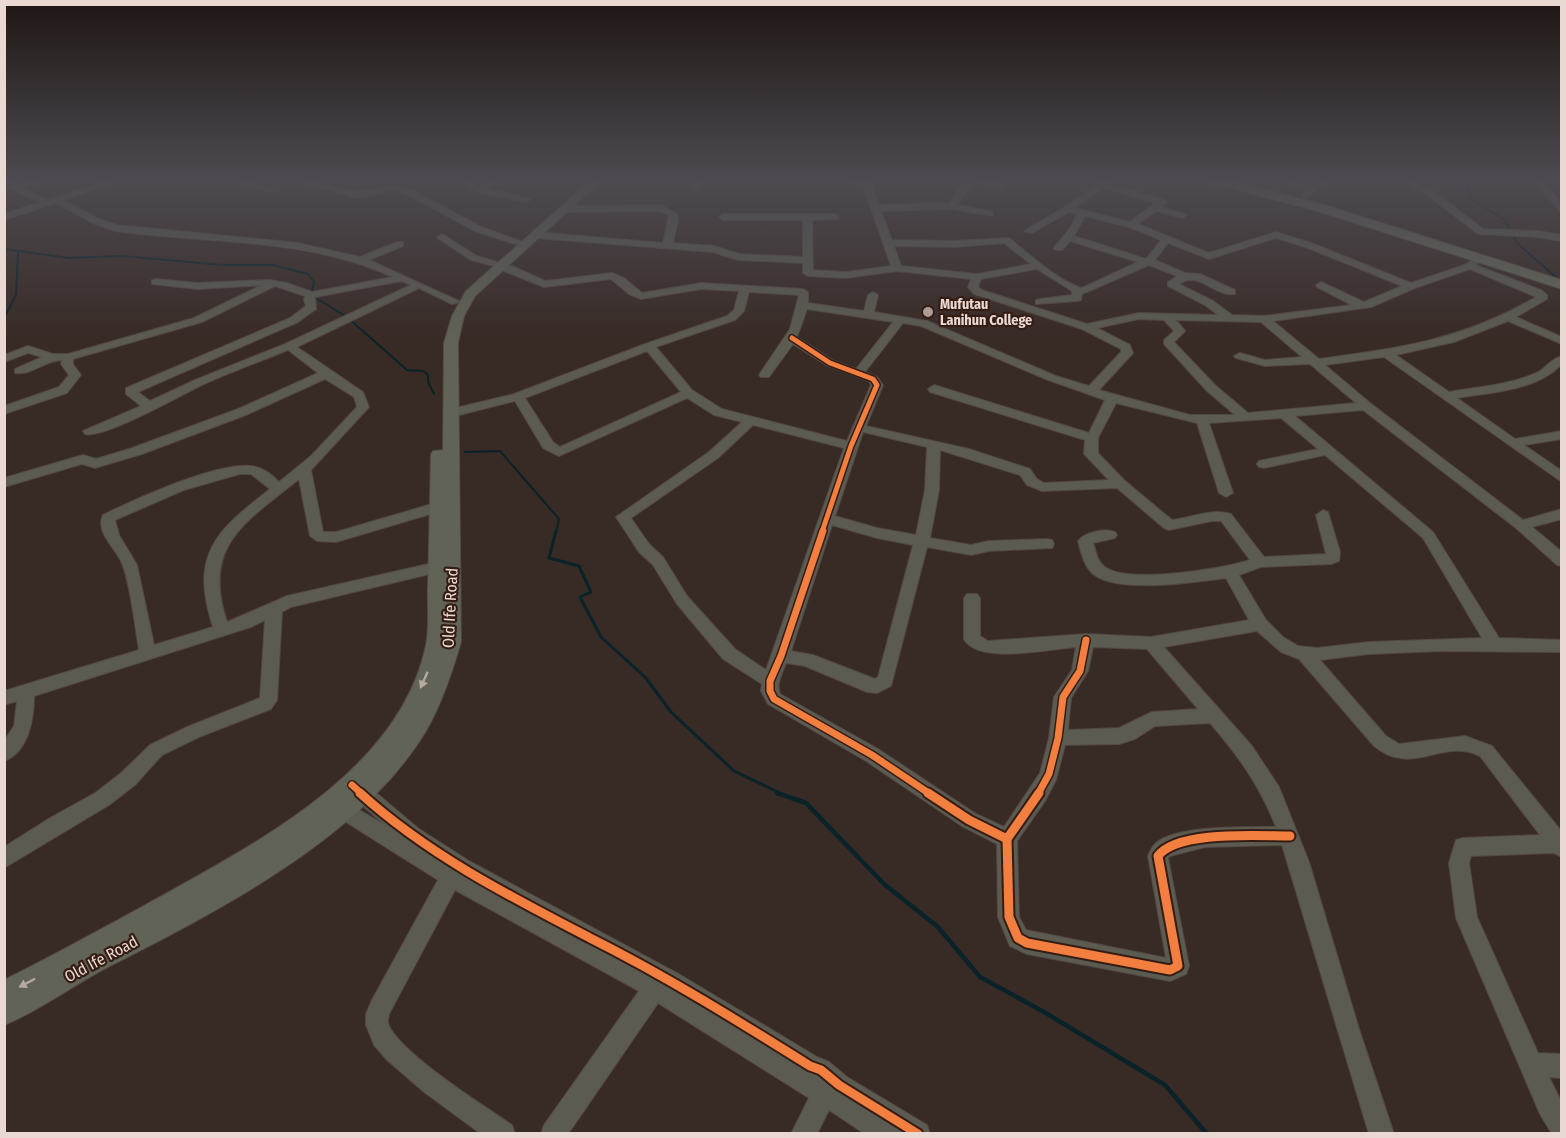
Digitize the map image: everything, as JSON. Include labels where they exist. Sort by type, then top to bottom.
[{"type":"highway","points":[[1395,234],[1474,262],[1555,275]]},
{"type":"highway","points":[[1434,234],[1555,275]]},
{"type":"main road","name":"Old Ife Road","points":[[526,239],[532,234]]},
{"type":"main road","name":"Old Ife Road","points":[[445,566],[451,413],[443,332],[456,302],[532,234]]},
{"type":"main road","name":"Old Ife Road","points":[[4,1012],[276,860],[358,789],[392,763],[426,713],[443,672],[451,642],[439,507],[446,374],[452,335],[458,316],[470,294],[496,265]]},
{"type":"main road","name":"Old Ife Road","points":[[4,995],[267,850],[338,806]]},
{"type":"street","points":[[173,234],[323,250],[360,260],[456,302]]},
{"type":"street","points":[[502,234],[526,239],[714,249],[738,257],[808,260]]},
{"type":"street","points":[[670,234],[670,246]]},
{"type":"street","points":[[765,375],[792,338],[803,305],[803,292],[808,273],[807,234]]},
{"type":"street","points":[[885,234],[897,268]]},
{"type":"street","points":[[1059,248],[1070,234]]},
{"type":"street","points":[[1153,234],[1209,256],[1276,235],[1311,246],[1411,286]]},
{"type":"street","points":[[1538,234],[1562,238]]},
{"type":"street","points":[[442,237],[474,258],[511,268],[544,284],[612,276],[622,281],[632,293],[641,296],[701,286],[803,292]]},
{"type":"street","points":[[1068,237],[1184,276],[1196,276],[1231,292]]},
{"type":"street","points":[[888,243],[955,244],[1006,240],[1038,266],[1077,291],[1088,291],[1148,262],[1166,240]]},
{"type":"street","points":[[360,260],[400,244]]},
{"type":"street","points":[[1086,327],[1124,318],[1165,315],[1264,319],[1363,306],[1474,262],[1543,297],[1470,334],[1386,353],[1316,362],[1265,363],[1240,356]]},
{"type":"street","points":[[808,273],[846,275],[897,268],[977,277],[1038,266]]},
{"type":"street","points":[[1184,276],[1172,284],[1209,303],[1228,318]]},
{"type":"street","points":[[977,277],[973,287],[978,292],[1086,327],[1123,345],[1128,350],[1091,390]]},
{"type":"street","points":[[156,282],[191,286],[274,282],[294,285],[311,295],[401,278]]},
{"type":"street","points":[[4,359],[28,350],[52,357],[68,357],[198,320],[274,282]]},
{"type":"street","points":[[88,431],[289,346],[418,285]]},
{"type":"street","points":[[1321,285],[1363,306]]},
{"type":"street","points":[[451,413],[518,397],[649,346],[731,318],[739,311],[745,289]]},
{"type":"street","points":[[1040,302],[1077,298],[1077,291]]},
{"type":"street","points":[[149,406],[130,391],[294,320],[310,310],[311,295]]},
{"type":"street","points":[[868,316],[873,295]]},
{"type":"street","points":[[803,305],[922,323],[1052,378],[1112,398],[1202,420],[1366,406]]},
{"type":"street","points":[[1165,315],[1180,331],[1168,342],[1211,388],[1245,417]]},
{"type":"street","points":[[1506,316],[1562,341]]},
{"type":"street","points":[[858,373],[901,319]]},
{"type":"street","points":[[1264,319],[1366,406],[1521,525],[1562,561]]},
{"type":"street","points":[[792,338],[830,363],[873,379],[877,385],[851,446],[782,656],[770,681],[770,691],[774,699],[791,710],[872,755],[969,820],[1007,839]]},
{"type":"street","points":[[222,630],[214,606],[212,569],[214,555],[230,530],[330,444],[363,407],[359,395],[289,346]]},
{"type":"street","points":[[649,346],[688,393],[718,412],[851,446]]},
{"type":"street","points":[[1386,353],[1562,478]]},
{"type":"street","points":[[19,371],[52,357]]},
{"type":"street","points":[[4,410],[63,390],[75,375],[66,364],[68,357]]},
{"type":"street","points":[[1447,396],[1513,383],[1545,373],[1562,359]]},
{"type":"street","points":[[1545,373],[1562,380]]},
{"type":"street","points":[[4,483],[83,459],[95,464],[137,451],[267,402],[326,374]]},
{"type":"street","points":[[934,389],[996,408],[1047,428],[1092,438]]},
{"type":"street","points":[[518,397],[548,445],[558,452],[688,393]]},
{"type":"street","points":[[1112,398],[1092,438],[1092,454],[1120,484],[1169,525],[1216,515],[1226,517],[1260,562]]},
{"type":"street","points":[[1283,413],[1428,535],[1494,644]]},
{"type":"street","points":[[750,420],[748,428],[623,517],[644,548],[658,561],[682,600],[729,654],[770,681]]},
{"type":"street","points":[[1202,420],[1226,493]]},
{"type":"street","points":[[860,428],[1016,469],[1025,472],[1032,482],[1042,487],[1120,484]]},
{"type":"street","points":[[1514,444],[1562,435]]},
{"type":"street","points":[[782,656],[807,660],[867,685],[877,686],[885,681],[890,670],[932,490],[934,446]]},
{"type":"street","points":[[1264,464],[1327,451]]},
{"type":"street","points":[[304,468],[317,536],[321,538],[336,537],[439,507]]},
{"type":"street","points":[[148,653],[130,565],[126,554],[109,530],[108,518],[184,486],[236,471],[252,470],[264,476],[278,488]]},
{"type":"street","points":[[1521,525],[1562,514]]},
{"type":"street","points":[[1110,535],[1085,541],[1093,565],[1100,572],[1112,577],[1166,580],[1230,572],[1260,562],[1334,557],[1323,515]]},
{"type":"street","points":[[827,519],[877,533],[921,539],[971,550],[989,546],[1047,544]]},
{"type":"street","points":[[4,698],[222,630],[258,617],[287,602],[445,566]]},
{"type":"street","points":[[1230,572],[1260,624],[1288,648],[1305,654],[1366,648],[1494,644],[1562,646]]},
{"type":"street","points":[[972,598],[972,639],[985,647],[1086,640],[1151,643],[1260,624]]},
{"type":"street","points":[[4,859],[57,824],[102,799],[128,779],[156,750],[193,732],[265,704],[268,700],[274,608]]},
{"type":"street","points":[[1086,640],[1080,671],[1063,697],[1058,738],[1049,774],[1038,795],[1007,839],[1009,917],[1018,938],[1027,943],[1170,970],[1178,966],[1158,856],[1163,849],[1175,844],[1215,837],[1290,836]]},
{"type":"street","points":[[1151,643],[1216,715],[1262,775],[1290,836],[1382,1134]]},
{"type":"street","points":[[1305,654],[1380,741],[1389,748],[1402,752],[1445,744],[1470,744],[1486,751],[1560,846]]},
{"type":"street","points":[[4,753],[14,746],[22,732],[26,713],[25,692]]},
{"type":"street","points":[[1058,738],[1119,736],[1129,734],[1152,719],[1216,715]]},
{"type":"street","points":[[358,789],[389,819],[422,843],[551,920],[655,988],[832,1089],[918,1134]]},
{"type":"street","points":[[338,806],[452,877],[731,1017],[810,1066],[821,1070],[832,1089],[888,1134]]},
{"type":"street","points":[[1560,846],[1513,844],[1463,847],[1459,863],[1467,918],[1549,1105],[1562,1128]]},
{"type":"street","points":[[452,877],[381,1007],[377,1015],[376,1027],[390,1045],[431,1083],[503,1134]]},
{"type":"street","points":[[553,1134],[655,988]]},
{"type":"street","points":[[1533,1065],[1562,1066]]},
{"type":"street","points":[[803,1134],[832,1089]]},
{"type":"waterway","points":[[1513,236],[1518,244],[1559,280]]},
{"type":"waterway","points":[[4,249],[69,258],[122,256],[223,265],[273,265],[308,274],[314,282],[311,295],[347,317],[407,370],[423,371],[428,375],[428,382],[434,394]]},
{"type":"waterway","points":[[4,318],[16,295],[18,252]]},
{"type":"waterway","points":[[465,452],[500,451],[559,519],[556,532]]},
{"type":"waterway","points":[[556,531],[549,558],[579,566],[591,592],[580,597],[601,637],[645,677],[671,712],[734,771],[782,794]]},
{"type":"waterway","points":[[777,793],[806,803],[884,884],[938,927],[980,977],[1044,1012],[1165,1085],[1207,1134]]},
{"type":"cycle path","points":[[792,338],[830,363],[873,379],[877,385],[851,446],[781,656],[770,681],[770,691],[774,699],[872,755],[969,820],[1007,839]]},
{"type":"cycle path","points":[[1086,640],[1080,671],[1063,697],[1058,738],[1049,774],[1038,795],[1007,839],[1009,917],[1018,938],[1027,943],[1170,970],[1178,966],[1158,856],[1163,849],[1173,844],[1205,838],[1290,836]]},
{"type":"cycle path","points":[[352,785],[389,819],[421,843],[551,919],[591,938],[731,1017],[810,1066],[821,1070],[839,1085],[918,1134]]},
{"type":"place","name":"Mufutau Lanihun College","points":[[928,312]]}]
